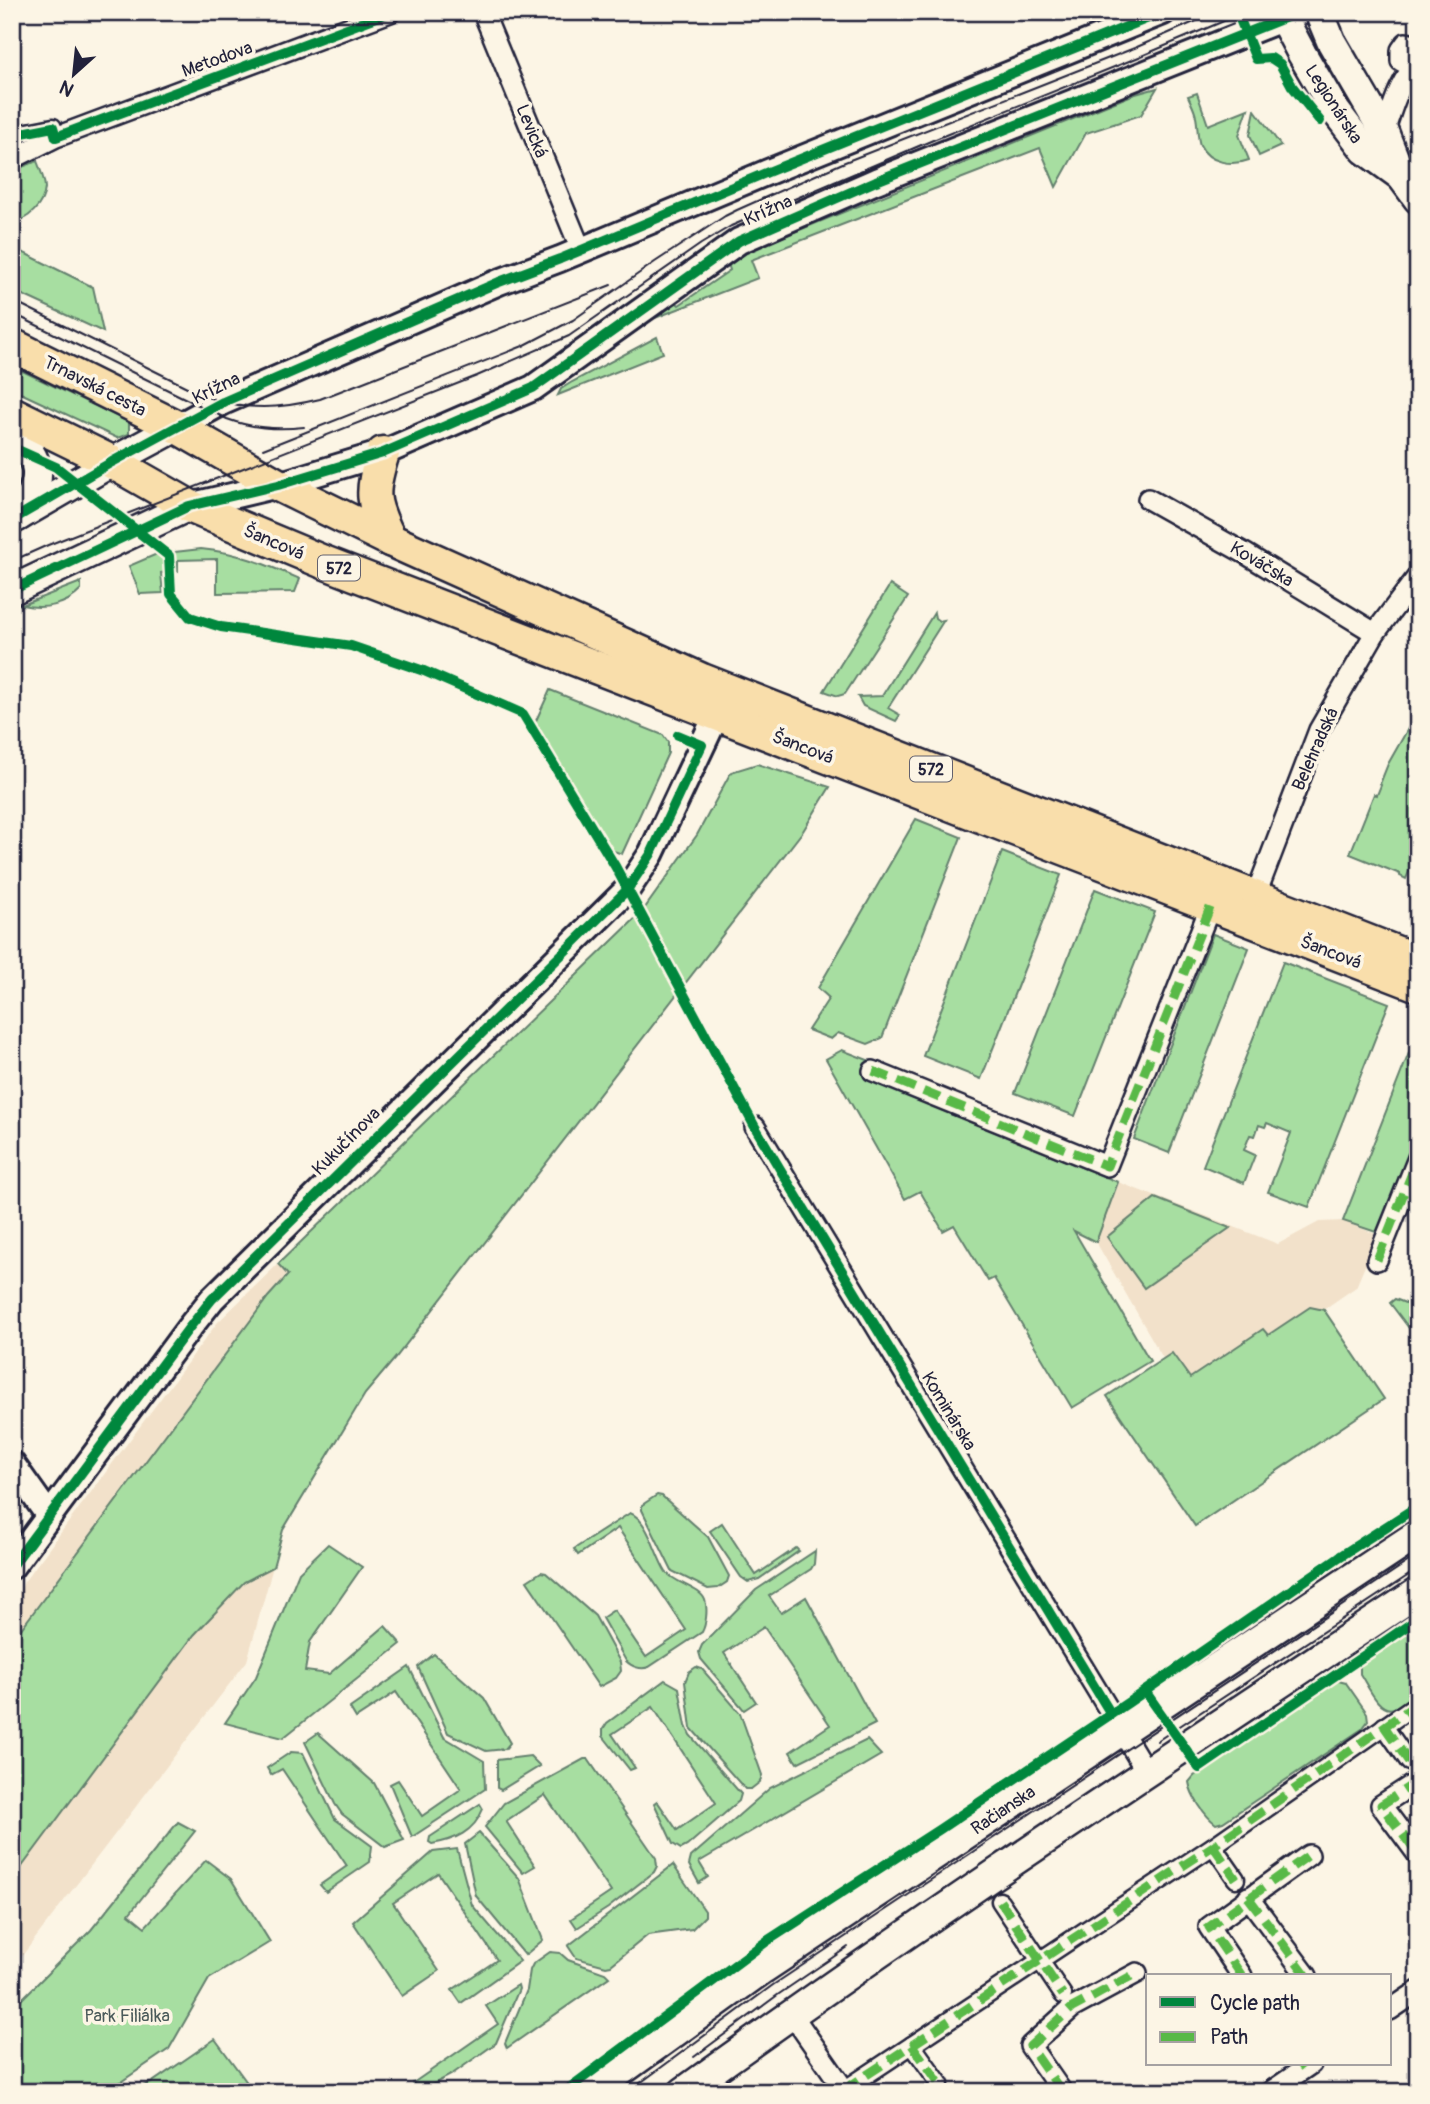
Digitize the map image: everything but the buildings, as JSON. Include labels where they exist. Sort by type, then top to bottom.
[{"type":"main road","name":"Legionárska","points":[[1319,12],[1331,41],[1384,132],[1401,176],[1418,199]]},
{"type":"main road","name":"Legionárska","points":[[1287,15],[1302,54],[1334,108],[1365,150],[1401,176]]},
{"type":"main road","name":"Trnavská cesta","points":[[12,345],[177,427]]},
{"type":"main road","name":"572","points":[[12,413],[112,462],[189,506]]},
{"type":"main road","points":[[16,518],[177,427]]},
{"type":"main road","name":"572","points":[[177,427],[278,485]]},
{"type":"main road","points":[[12,429],[33,455],[37,474],[36,487],[16,518]]},
{"type":"main road","points":[[383,453],[374,481],[375,511],[390,540]]},
{"type":"main road","name":"Šancová","points":[[278,485],[390,540],[702,680],[1418,961]]},
{"type":"main road","points":[[12,590],[189,506]]},
{"type":"main road","name":"Šancová","points":[[189,506],[321,561],[1418,985]]},
{"type":"main road","name":"Račianska","points":[[592,2092],[763,1969],[1418,1534]]},
{"type":"main road","points":[[683,2092],[791,2013],[1146,1771],[1418,1592]]},
{"type":"street","name":"Metodova","points":[[12,159],[57,137],[390,12]]},
{"type":"street","name":"Levická","points":[[483,12],[581,250]]},
{"type":"street","name":"Krížna","points":[[177,427],[223,402],[499,282],[1163,12]]},
{"type":"street","name":"Krížna","points":[[189,506],[278,485],[383,453],[533,388],[739,241],[889,176],[1287,15]]},
{"type":"street","points":[[1384,132],[1402,85],[1415,66],[1401,61],[1401,50],[1406,43],[1418,46]]},
{"type":"street","points":[[12,135],[52,127]]},
{"type":"street","name":"Kováčska","points":[[1148,499],[1246,554],[1375,633]]},
{"type":"street","name":"Belehradská","points":[[1255,897],[1319,730],[1375,633],[1418,576]]},
{"type":"street","name":"Kukučínova","points":[[12,1566],[212,1299],[627,890],[651,854],[717,714]]},
{"type":"street","points":[[873,1071],[1107,1166],[1212,905]]},
{"type":"street","name":"Kominárska","points":[[755,1128],[1146,1771]]},
{"type":"street","points":[[1377,1260],[1418,1158]]},
{"type":"street","points":[[12,1464],[50,1516]]},
{"type":"street","points":[[791,2013],[845,2091],[1213,1846],[1418,1703]]},
{"type":"street","points":[[1384,1726],[1409,1762]]},
{"type":"street","points":[[1418,1781],[1381,1805],[1418,1855]]},
{"type":"street","points":[[1213,1846],[1236,1879]]},
{"type":"street","points":[[1241,1974],[1209,1927],[1309,1854]]},
{"type":"street","points":[[1248,1898],[1305,1974]]},
{"type":"street","points":[[1000,1901],[1063,1995]]},
{"type":"street","points":[[1062,2092],[1030,2046],[1072,2008],[1137,1973]]},
{"type":"street","points":[[1392,2009],[1418,1991]]},
{"type":"street","points":[[912,2045],[940,2084]]},
{"type":"street","points":[[1270,2092],[1304,2066]]},
{"type":"shaded area","points":[[757,764],[830,787],[803,831],[397,1356],[365,1393],[283,1530],[247,1661],[12,1969],[12,1609],[24,1582],[217,1323],[642,912],[697,835],[731,772]]},
{"type":"shaded area","points":[[1118,1182],[1278,1244],[1319,1222],[1343,1221],[1378,1235],[1356,1287],[1189,1403],[1096,1242]]},
{"type":"green space","points":[[1157,88],[1141,115],[1086,133],[1056,187],[1040,148],[751,260],[758,278],[655,318],[676,302],[679,305],[730,270],[728,264],[745,252],[1132,95]]},
{"type":"green space","points":[[1197,93],[1208,125],[1248,109],[1239,135],[1249,160],[1222,162],[1204,151],[1199,142],[1195,114],[1188,96]]},
{"type":"green space","points":[[1255,110],[1281,146],[1259,156],[1250,135]]},
{"type":"green space","points":[[37,161],[45,185],[42,200],[24,219],[12,222],[12,171]]},
{"type":"green space","points":[[12,247],[93,287],[103,332],[12,290]]},
{"type":"green space","points":[[657,337],[663,353],[558,395],[561,389],[572,382]]},
{"type":"green space","points":[[12,366],[129,422],[129,434],[117,438],[12,389]]},
{"type":"green space","points":[[201,549],[239,556],[300,579],[295,592],[217,593],[217,559],[178,560],[178,571],[161,573],[163,593],[140,594],[129,566],[157,554]]},
{"type":"green space","points":[[81,582],[81,590],[61,603],[46,607],[22,605]]},
{"type":"green space","points":[[890,585],[908,597],[845,694],[838,696],[824,691]]},
{"type":"green space","points":[[934,613],[939,621],[944,620],[888,708],[900,715],[896,721],[863,706],[858,697],[882,696]]},
{"type":"green space","points":[[550,690],[663,735],[668,742],[668,753],[622,854],[611,850],[534,725]]},
{"type":"green space","points":[[1418,711],[1418,869],[1411,867],[1406,879],[1400,874],[1350,854],[1388,764]]},
{"type":"green space","points":[[757,764],[830,787],[803,831],[365,1394],[283,1530],[273,1567],[244,1582],[194,1635],[12,1880],[12,1641],[268,1297],[288,1275],[278,1264],[642,912],[697,835],[731,772]]},
{"type":"green space","points":[[916,819],[961,837],[882,1038],[868,1044],[838,1033],[831,1039],[808,1030],[829,998],[818,988]]},
{"type":"green space","points":[[1002,852],[1061,875],[981,1079],[923,1056]]},
{"type":"green space","points":[[1095,889],[1155,912],[1075,1116],[1015,1093]]},
{"type":"green space","points":[[1213,934],[1249,948],[1169,1153],[1134,1139]]},
{"type":"green space","points":[[1283,962],[1389,1003],[1309,1207],[1268,1192],[1291,1133],[1267,1123],[1265,1127],[1259,1125],[1255,1136],[1250,1135],[1244,1150],[1255,1155],[1244,1183],[1203,1166]]},
{"type":"green space","points":[[1418,1030],[1418,1133],[1379,1233],[1343,1221]]},
{"type":"green space","points":[[842,1050],[873,1062],[869,1072],[902,1094],[1118,1182],[1096,1242],[1074,1231],[1150,1361],[1072,1408],[994,1278],[988,1281],[954,1225],[943,1231],[920,1191],[905,1199],[826,1059]]},
{"type":"green space","points":[[1155,1198],[1230,1228],[1144,1288],[1107,1237]]},
{"type":"green space","points":[[1395,1299],[1418,1308],[1418,1340],[1390,1303]]},
{"type":"green space","points":[[1310,1307],[1324,1310],[1384,1399],[1195,1526],[1107,1396],[1172,1353],[1190,1378],[1263,1329],[1268,1335]]},
{"type":"green space","points":[[657,1495],[662,1496],[708,1537],[729,1576],[727,1582],[718,1588],[708,1589],[672,1571],[642,1510],[642,1505]]},
{"type":"green space","points":[[630,1513],[642,1522],[666,1572],[703,1596],[706,1608],[702,1632],[649,1667],[643,1668],[626,1661],[602,1618],[614,1610],[646,1657],[686,1630],[618,1528],[578,1555],[574,1549]]},
{"type":"green space","points":[[722,1523],[756,1575],[796,1548],[799,1551],[759,1579],[748,1582],[741,1577],[710,1531]]},
{"type":"green space","points":[[328,1544],[362,1567],[310,1642],[305,1671],[329,1674],[385,1626],[401,1644],[283,1738],[225,1723],[256,1677],[299,1572]]},
{"type":"green space","points":[[815,1551],[811,1569],[769,1596],[781,1613],[806,1597],[875,1724],[797,1763],[790,1752],[830,1725],[764,1627],[724,1653],[756,1702],[744,1710],[701,1659],[699,1652],[702,1645],[756,1590]]},
{"type":"green space","points":[[541,1572],[546,1573],[595,1616],[620,1662],[621,1671],[616,1678],[599,1687],[527,1581]]},
{"type":"green space","points":[[1418,1625],[1418,1692],[1397,1707],[1383,1707],[1360,1674],[1360,1667],[1364,1661]]},
{"type":"green space","points":[[434,1654],[484,1698],[510,1743],[505,1749],[486,1751],[448,1733],[418,1667]]},
{"type":"green space","points":[[409,1667],[444,1737],[484,1761],[485,1789],[412,1837],[390,1784],[398,1780],[422,1816],[461,1789],[396,1692],[356,1718],[350,1708]]},
{"type":"green space","points":[[696,1667],[702,1669],[740,1713],[762,1775],[760,1782],[751,1789],[745,1789],[691,1728],[685,1682],[689,1672]]},
{"type":"green space","points":[[665,1680],[679,1688],[690,1735],[741,1794],[739,1801],[681,1849],[673,1844],[654,1803],[657,1801],[677,1830],[716,1803],[653,1707],[612,1734],[635,1768],[630,1770],[603,1736],[607,1723]]},
{"type":"green space","points":[[1334,1680],[1346,1683],[1367,1713],[1368,1721],[1362,1729],[1223,1822],[1216,1824],[1199,1805],[1189,1782]]},
{"type":"green space","points":[[318,1733],[374,1783],[404,1840],[385,1847],[342,1814],[305,1742]]},
{"type":"green space","points":[[867,1740],[881,1755],[699,1862],[708,1877],[699,1883],[689,1865],[691,1857],[770,1788]]},
{"type":"green space","points":[[291,1752],[303,1753],[335,1819],[372,1846],[370,1862],[326,1892],[320,1885],[347,1866],[282,1769],[271,1775],[267,1768]]},
{"type":"green space","points":[[530,1756],[540,1766],[501,1790],[497,1788],[497,1760]]},
{"type":"green space","points":[[588,1759],[656,1858],[657,1866],[654,1872],[608,1908],[577,1928],[571,1919],[611,1892],[545,1795],[506,1821],[535,1866],[523,1873],[485,1827],[504,1803]]},
{"type":"green space","points":[[480,1804],[483,1809],[479,1817],[463,1834],[432,1844],[429,1842],[430,1837]]},
{"type":"green space","name":"Park Filiálka","points":[[178,1822],[195,1831],[129,1914],[145,1927],[206,1860],[231,1879],[270,1942],[209,1979],[169,2049],[106,2092],[12,2092],[12,2009],[91,1930]]},
{"type":"green space","points":[[479,1833],[519,1878],[543,1940],[525,1955],[476,1896],[465,1844]]},
{"type":"green space","points":[[457,1849],[472,1905],[520,1961],[461,2003],[452,1990],[497,1960],[438,1873],[393,1903],[439,1971],[402,1996],[353,1922],[433,1852]]},
{"type":"green space","points":[[673,1865],[705,1911],[705,1916],[692,1929],[648,1935],[611,1965],[576,1958],[568,1946]]},
{"type":"green space","points":[[550,1952],[560,1953],[568,1960],[605,1973],[609,1977],[507,2048],[505,2043],[527,1990],[530,1970],[533,1964]]},
{"type":"green space","points":[[518,1985],[519,1989],[496,2043],[451,2075],[418,2092],[413,2083],[498,2024],[486,2006]]},
{"type":"green space","points":[[215,2039],[254,2092],[139,2092],[143,2086]]},
{"type":"tram line","points":[[263,449],[523,346],[573,320],[655,262],[737,210],[845,162],[1137,47],[1217,12]]},
{"type":"tram line","points":[[12,561],[477,376],[569,336],[731,226],[1245,12]]},
{"type":"tram line","points":[[12,300],[207,397],[236,405],[264,407],[320,399],[611,285]]},
{"type":"tram line","points":[[12,313],[227,419],[265,428],[304,427]]},
{"type":"tram line","points":[[628,2092],[773,1985],[1418,1555]]},
{"type":"tram line","points":[[1157,1741],[1418,1569]]},
{"type":"tram line","points":[[694,2057],[848,1947]]},
{"type":"marked path","points":[[873,1071],[1107,1166],[1211,905]]},
{"type":"marked path","points":[[1377,1260],[1418,1158]]},
{"type":"marked path","points":[[844,2090],[1213,1846],[1418,1703]]},
{"type":"marked path","points":[[1384,1726],[1409,1762]]},
{"type":"marked path","points":[[1418,1781],[1381,1805],[1418,1855]]},
{"type":"marked path","points":[[1213,1846],[1236,1879]]},
{"type":"marked path","points":[[1241,1974],[1209,1927],[1309,1855]]},
{"type":"marked path","points":[[1248,1897],[1306,1974]]},
{"type":"marked path","points":[[1000,1901],[1063,1995]]},
{"type":"marked path","points":[[1062,2092],[1030,2046],[1072,2008],[1137,1973]]},
{"type":"marked path","points":[[912,2045],[940,2084]]},
{"type":"cycle path","points":[[12,135],[53,127],[56,137],[390,12]]},
{"type":"cycle path","points":[[12,520],[223,402],[499,282],[1163,12]]},
{"type":"cycle path","points":[[1237,12],[1256,59],[1271,58],[1280,64],[1292,86],[1320,121]]},
{"type":"cycle path","points":[[12,590],[189,506],[278,485],[383,453],[533,388],[739,241],[876,181],[1299,12]]},
{"type":"cycle path","points":[[12,450],[18,450],[56,467],[169,556],[171,594],[190,617],[221,627],[351,646],[424,671],[523,714],[615,866],[755,1127],[1111,1714]]},
{"type":"cycle path","points":[[12,1566],[212,1299],[627,890],[651,854],[702,745],[678,735]]},
{"type":"cycle path","points":[[564,2092],[767,1941],[940,1829],[1418,1506]]},
{"type":"cycle path","points":[[1145,1691],[1199,1768],[1418,1619]]}]
